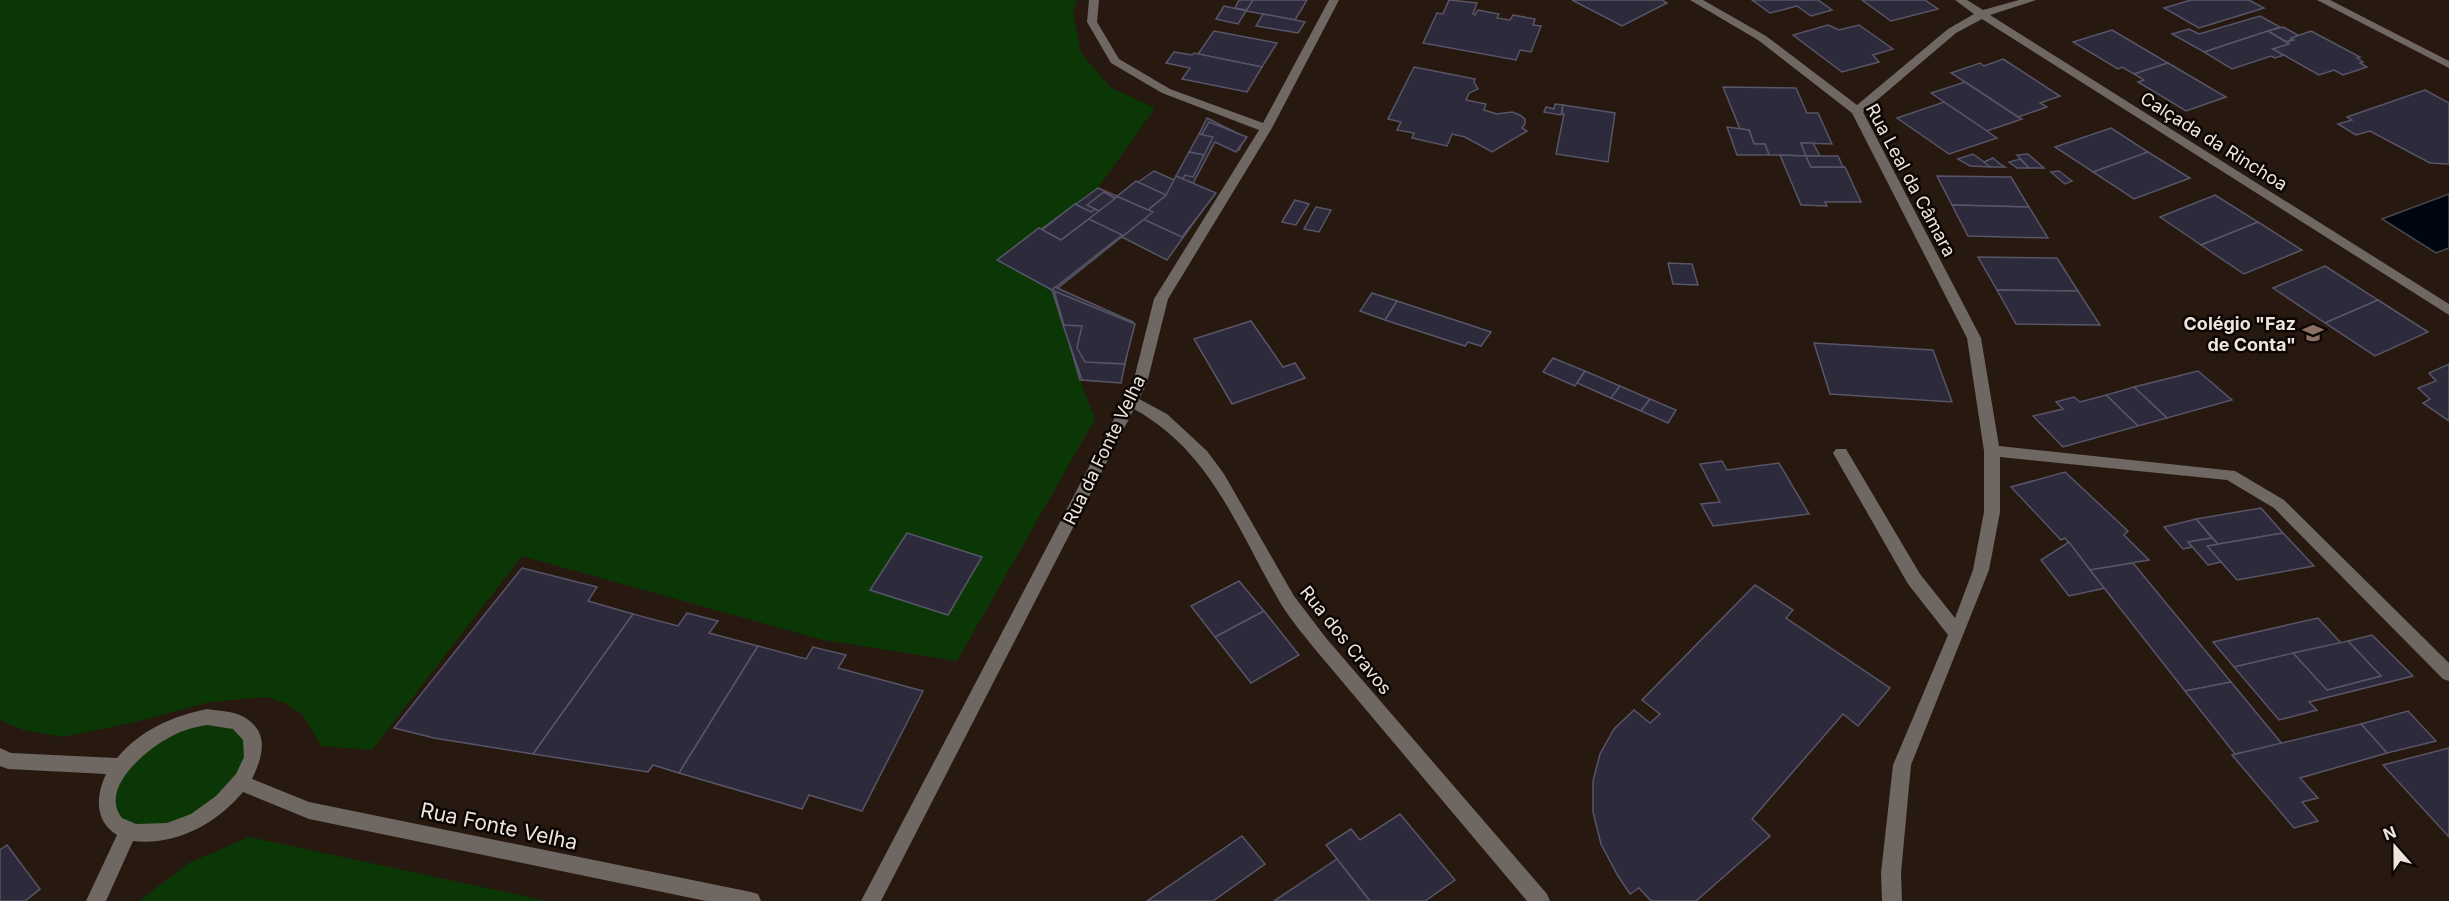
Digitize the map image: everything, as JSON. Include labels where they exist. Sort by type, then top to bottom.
[{"type":"street","points":[[1094,0],[1092,22],[1116,61],[1166,91],[1266,128]]},
{"type":"street","name":"Rua da Fonte Velha","points":[[871,901],[1140,383],[1161,299],[1266,128],[1334,0]]},
{"type":"street","name":"Rua Leal da Câmara","points":[[1695,0],[1762,38],[1857,111],[1974,338],[1992,452],[1992,512],[1981,570],[1902,765],[1891,873],[1892,901]]},
{"type":"street","name":"Calçada da Rinchoa","points":[[1960,0],[2449,310]]},
{"type":"street","points":[[1857,111],[1952,31],[1983,14],[2031,0]]},
{"type":"street","points":[[2322,0],[2449,65]]},
{"type":"street","name":"Rua dos Cravos","points":[[1131,401],[1162,418],[1202,454],[1219,478],[1288,601],[1320,643],[1540,901]]},
{"type":"street","points":[[1992,452],[2230,475],[2279,504],[2449,674]]},
{"type":"street","points":[[1841,453],[1914,579],[1957,634]]},
{"type":"street","points":[[223,717],[237,721],[247,729],[253,739],[254,753],[250,767],[241,783],[227,799],[188,825],[166,832],[145,834],[128,831],[117,826],[110,817],[107,806],[108,793],[121,766],[152,738],[170,727],[189,720],[223,717]]},
{"type":"street","points":[[0,756],[8,760],[121,766]]},
{"type":"street","name":"Rua Fonte Velha","points":[[241,783],[309,810],[751,901]]},
{"type":"street","points":[[96,901],[128,831]]},
{"type":"green space","points":[[0,0],[1077,0],[1073,13],[1081,53],[1110,87],[1155,108],[1098,188],[1054,291],[1080,380],[1095,419],[957,661],[823,640],[522,556],[372,750],[321,746],[303,715],[287,704],[267,697],[210,702],[136,722],[63,737],[23,730],[0,720]]},
{"type":"green space","points":[[189,720],[247,729],[250,767],[187,825],[128,831],[108,793],[121,766]]},
{"type":"green space","points":[[249,837],[547,901],[139,901],[189,863]]},
{"type":"shaded area","points":[[2449,194],[2449,248],[2436,253],[2382,219]]},
{"type":"building","points":[[1239,0],[1291,0],[1280,16],[1235,8]]},
{"type":"building","points":[[1253,0],[1307,0],[1295,20],[1246,11]]},
{"type":"building","points":[[1449,0],[1477,3],[1473,14],[1475,15],[1478,10],[1499,14],[1497,18],[1510,20],[1513,15],[1535,19],[1533,25],[1541,26],[1531,52],[1520,50],[1516,60],[1423,43],[1437,13],[1443,14]]},
{"type":"building","points":[[1572,0],[1662,0],[1667,3],[1622,26]]},
{"type":"building","points":[[1752,0],[1818,0],[1832,10],[1811,16],[1797,6],[1770,13]]},
{"type":"building","points":[[1862,0],[1925,0],[1938,9],[1891,21]]},
{"type":"building","points":[[2191,0],[2249,0],[2264,8],[2199,28],[2164,8]]},
{"type":"building","points":[[1224,6],[1246,11],[1238,24],[1216,19]]},
{"type":"building","points":[[1263,14],[1305,22],[1298,33],[1256,26]]},
{"type":"building","points":[[2260,16],[2280,27],[2204,52],[2172,34],[2189,29],[2199,34]]},
{"type":"building","points":[[1828,25],[1839,30],[1859,25],[1893,49],[1873,55],[1879,62],[1842,72],[1793,35]]},
{"type":"building","points":[[2283,27],[2298,35],[2287,42],[2268,31]]},
{"type":"building","points":[[2112,30],[2168,63],[2134,74],[2122,67],[2118,69],[2073,42]]},
{"type":"building","points":[[1214,31],[1277,43],[1262,67],[1198,54]]},
{"type":"building","points":[[2268,31],[2289,44],[2273,49],[2284,55],[2275,58],[2271,56],[2232,69],[2204,52]]},
{"type":"building","points":[[2311,31],[2360,57],[2357,58],[2363,62],[2360,63],[2367,67],[2343,75],[2334,70],[2319,75],[2273,49],[2289,44],[2287,42],[2294,40],[2291,38]]},
{"type":"building","points":[[1174,52],[1192,55],[1194,53],[1262,67],[1247,92],[1182,79],[1190,68],[1166,63]]},
{"type":"building","points":[[2003,59],[2060,96],[2040,103],[2047,107],[2018,117],[1951,73],[1980,63],[1984,66]]},
{"type":"building","points":[[2168,63],[2226,97],[2186,111],[2138,82],[2144,80],[2134,74]]},
{"type":"building","points":[[1414,67],[1475,79],[1474,82],[1478,89],[1469,93],[1466,100],[1486,104],[1484,110],[1497,114],[1512,112],[1520,115],[1525,119],[1522,128],[1527,131],[1492,152],[1465,137],[1452,134],[1447,146],[1412,138],[1414,133],[1397,130],[1401,122],[1388,119]]},
{"type":"building","points":[[1965,82],[2022,119],[1987,131],[1931,93]]},
{"type":"building","points":[[1723,87],[1796,88],[1807,113],[1818,113],[1832,144],[1801,143],[1806,156],[1769,155],[1765,144],[1754,144],[1749,130],[1740,129]]},
{"type":"building","points":[[2425,90],[2449,103],[2449,164],[2430,163],[2370,131],[2356,135],[2338,124],[2352,120],[2347,117]]},
{"type":"building","points":[[1944,102],[1997,138],[1949,154],[1897,118]]},
{"type":"building","points":[[1555,104],[1563,105],[1561,115],[1544,112],[1546,107],[1554,109]]},
{"type":"building","points":[[1563,105],[1615,113],[1608,162],[1556,154],[1564,114],[1562,114]]},
{"type":"building","points":[[1207,118],[1245,137],[1239,150],[1213,137],[1199,134]]},
{"type":"building","points":[[1209,122],[1247,137],[1236,152],[1215,142],[1191,187],[1175,180]]},
{"type":"building","points":[[1727,127],[1749,130],[1754,144],[1765,144],[1769,155],[1737,155]]},
{"type":"building","points":[[2111,128],[2148,152],[2093,172],[2055,147]]},
{"type":"building","points":[[1199,134],[1213,137],[1204,155],[1189,152]]},
{"type":"building","points":[[1801,143],[1813,143],[1820,156],[1806,156]]},
{"type":"building","points":[[1189,152],[1204,155],[1193,177],[1185,175],[1183,179],[1176,176]]},
{"type":"building","points":[[2148,152],[2190,178],[2134,199],[2093,172]]},
{"type":"building","points":[[1973,154],[1990,167],[1970,166],[1958,159]]},
{"type":"building","points":[[2028,154],[2044,168],[2029,168],[2017,155]]},
{"type":"building","points":[[1780,155],[1806,156],[1811,167],[1845,167],[1861,202],[1825,202],[1827,206],[1801,205]]},
{"type":"building","points":[[1806,156],[1838,156],[1843,167],[1811,167]]},
{"type":"building","points":[[1993,158],[2005,167],[1990,167],[1984,162]]},
{"type":"building","points":[[2020,159],[2029,168],[2017,168],[2009,162]]},
{"type":"building","points":[[1154,171],[1212,197],[1167,260],[1122,237],[1153,212],[1118,196]]},
{"type":"building","points":[[2059,171],[2072,181],[2065,184],[2051,172]]},
{"type":"building","points":[[1176,176],[1216,193],[1182,237],[1143,219],[1151,212],[1148,210],[1166,195]]},
{"type":"building","points":[[1937,176],[2011,177],[2029,207],[1952,205]]},
{"type":"building","points":[[1136,181],[1166,195],[1148,210],[1151,212],[1143,219],[1122,235],[1089,219]]},
{"type":"building","points":[[1098,188],[1153,212],[1054,291],[1000,259]]},
{"type":"building","points":[[1104,192],[1114,198],[1117,197],[1099,211],[1087,205]]},
{"type":"building","points":[[2215,195],[2258,222],[2201,245],[2160,217]]},
{"type":"building","points":[[1295,200],[1309,204],[1296,225],[1282,222]]},
{"type":"building","points":[[1075,204],[1091,212],[1095,209],[1099,211],[1061,240],[1042,230]]},
{"type":"building","points":[[1952,205],[2029,207],[2048,238],[1968,236]]},
{"type":"building","points":[[1316,207],[1331,210],[1319,232],[1304,229]]},
{"type":"building","points":[[1089,219],[1122,235],[1052,290],[997,260],[1039,228],[1061,240]]},
{"type":"building","points":[[2258,222],[2302,250],[2244,274],[2201,245]]},
{"type":"building","points":[[1978,257],[2057,258],[2078,291],[1997,290]]},
{"type":"building","points":[[1668,263],[1692,264],[1698,285],[1673,284]]},
{"type":"building","points":[[2325,266],[2378,300],[2325,323],[2273,288]]},
{"type":"building","points":[[1055,287],[1133,322],[1125,364],[1085,362],[1077,348],[1082,326],[1063,325],[1052,290]]},
{"type":"building","points":[[1997,290],[2078,291],[2100,325],[2016,324]]},
{"type":"building","points":[[1054,291],[1135,324],[1120,382],[1080,380]]},
{"type":"building","points":[[1372,293],[1397,301],[1385,320],[1360,311]]},
{"type":"building","points":[[2378,300],[2428,332],[2375,356],[2325,323]]},
{"type":"building","points":[[1397,301],[1491,332],[1481,346],[1468,342],[1465,346],[1385,320]]},
{"type":"building","points":[[1251,321],[1283,367],[1295,363],[1305,378],[1232,404],[1194,339]]},
{"type":"building","points":[[1063,325],[1082,326],[1077,348],[1085,362],[1125,364],[1121,383],[1082,380]]},
{"type":"building","points":[[1814,343],[1933,350],[1952,402],[1830,394]]},
{"type":"building","points":[[1553,358],[1585,371],[1575,386],[1543,372]]},
{"type":"building","points":[[2449,364],[2449,421],[2423,403],[2430,399],[2418,388],[2436,381],[2429,373]]},
{"type":"building","points":[[1585,371],[1620,386],[1611,398],[1577,383]]},
{"type":"building","points":[[2198,371],[2232,400],[2167,418],[2134,387]]},
{"type":"building","points":[[1620,386],[1650,399],[1641,411],[1611,398]]},
{"type":"building","points":[[2134,387],[2167,418],[2138,426],[2106,395]]},
{"type":"building","points":[[2106,395],[2138,426],[2063,447],[2033,416],[2063,409],[2056,402],[2074,397],[2080,402]]},
{"type":"building","points":[[1650,399],[1676,410],[1668,423],[1641,411]]},
{"type":"building","points":[[1722,461],[1727,470],[1779,463],[1809,514],[1713,526],[1701,504],[1720,502],[1700,464]]},
{"type":"building","points":[[2065,472],[2128,531],[2124,535],[2149,560],[2090,570],[2065,538],[2061,540],[2011,487]]},
{"type":"building","points":[[2261,508],[2283,533],[2218,544],[2196,519]]},
{"type":"building","points":[[2196,519],[2212,538],[2188,542],[2192,547],[2183,549],[2164,527]]},
{"type":"building","points":[[907,533],[982,557],[948,615],[870,590]]},
{"type":"building","points":[[2283,533],[2314,566],[2237,580],[2207,546]]},
{"type":"building","points":[[2212,538],[2218,544],[2207,546],[2221,562],[2208,565],[2188,542]]},
{"type":"building","points":[[2069,542],[2105,588],[2069,596],[2041,560]]},
{"type":"building","points":[[2133,563],[2231,682],[2185,691],[2090,570]]},
{"type":"building","points":[[522,568],[597,587],[588,601],[633,614],[533,754],[434,738],[394,728]]},
{"type":"building","points":[[1239,581],[1264,611],[1215,637],[1191,606]]},
{"type":"building","points":[[1755,585],[1793,610],[1786,618],[1890,688],[1858,726],[1843,714],[1752,819],[1770,836],[1696,901],[1651,901],[1639,888],[1630,894],[1601,844],[1593,812],[1593,781],[1600,754],[1614,729],[1634,710],[1650,723],[1660,714],[1642,700]]},
{"type":"building","points":[[1264,611],[1299,655],[1251,683],[1215,637]]},
{"type":"building","points":[[687,613],[718,621],[709,633],[758,646],[679,773],[653,765],[648,772],[533,754],[633,614],[678,626]]},
{"type":"building","points":[[2318,618],[2341,643],[2234,667],[2213,642]]},
{"type":"building","points":[[2372,635],[2413,676],[2309,702],[2317,710],[2279,720],[2234,667],[2293,653],[2327,690],[2381,676],[2348,641]]},
{"type":"building","points":[[2348,641],[2381,676],[2327,690],[2293,653]]},
{"type":"building","points":[[758,646],[806,659],[813,647],[846,655],[838,668],[923,691],[862,811],[809,795],[802,809],[679,773]]},
{"type":"building","points":[[2231,682],[2283,745],[2235,754],[2185,691]]},
{"type":"building","points":[[2408,711],[2436,741],[2387,753],[2361,724]]},
{"type":"building","points":[[2361,724],[2387,753],[2300,778],[2318,798],[2302,802],[2318,821],[2294,828],[2232,755]]},
{"type":"building","points":[[2449,748],[2449,837],[2383,765]]},
{"type":"building","points":[[1400,814],[1455,880],[1425,901],[1370,901],[1326,845],[1351,829],[1360,840]]},
{"type":"building","points":[[1242,836],[1265,864],[1213,901],[1147,901]]},
{"type":"building","points":[[7,845],[40,889],[25,901],[0,901],[0,850]]},
{"type":"building","points":[[1337,859],[1370,901],[1274,901]]},
{"type":"place","name":"Colégio \"Faz de Conta\"","points":[[2313,333]]}]
